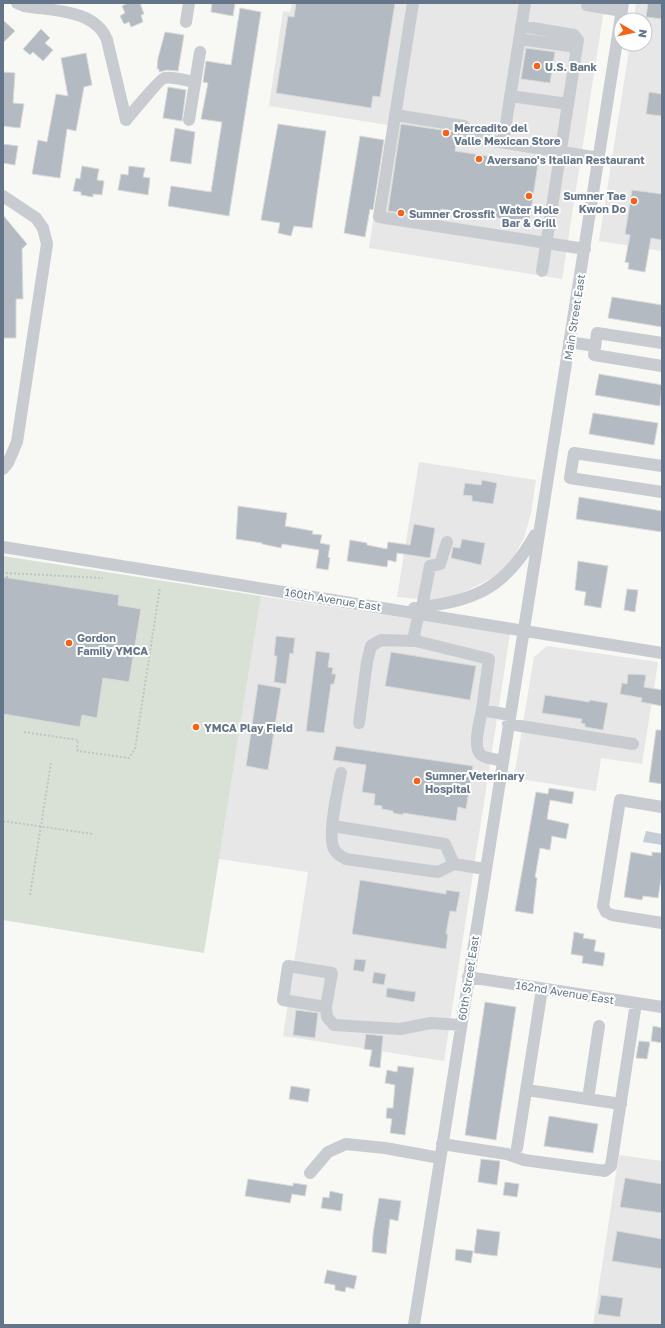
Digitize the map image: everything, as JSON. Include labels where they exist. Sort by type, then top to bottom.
[{"type":"street","points":[[17,3],[24,6],[83,16],[94,21],[102,30],[107,40],[126,120],[144,101],[159,80],[165,78],[195,82]]},
{"type":"street","points":[[186,22],[189,3]]},
{"type":"street","points":[[413,3],[379,217],[585,249]]},
{"type":"street","points":[[503,142],[525,3]]},
{"type":"street","points":[[587,3],[587,5],[622,7]]},
{"type":"street","name":"Main Street East","points":[[523,631],[585,249],[622,7]]},
{"type":"street","points":[[520,32],[574,35],[578,40],[542,271]]},
{"type":"street","points":[[190,120],[200,52]]},
{"type":"street","points":[[510,96],[568,104]]},
{"type":"street","points":[[395,115],[464,126],[462,136],[599,158]]},
{"type":"street","points":[[3,196],[36,218],[43,228],[47,244],[17,442],[8,463],[3,468]]},
{"type":"street","points":[[662,343],[597,333],[594,355],[662,366]]},
{"type":"street","points":[[569,342],[595,346]]},
{"type":"street","points":[[662,466],[574,453],[570,478],[662,492]]},
{"type":"street","points":[[550,463],[572,467]]},
{"type":"street","points":[[420,610],[473,597],[488,588],[514,566],[527,549],[540,527]]},
{"type":"street","points":[[416,641],[414,635],[430,566],[440,564],[448,542]]},
{"type":"street","name":"160th Avenue East","points":[[3,547],[401,610],[420,610],[523,631],[662,653]]},
{"type":"street","name":"60th Street East","points":[[414,1325],[523,631]]},
{"type":"street","points":[[359,723],[367,662],[371,646],[381,640],[416,641],[488,659],[476,745],[477,751],[483,756],[502,760]]},
{"type":"street","points":[[482,710],[509,720],[633,744]]},
{"type":"street","points":[[341,773],[331,837],[333,848],[337,854],[346,859],[438,872],[454,864],[485,869]]},
{"type":"street","points":[[662,807],[620,800],[603,906],[606,912],[612,915],[662,923]]},
{"type":"street","points":[[333,826],[445,844],[454,864]]},
{"type":"street","points":[[326,1007],[283,1000],[288,966],[332,973],[326,1007],[327,1017],[334,1025],[400,1029],[431,1023],[460,1025]]},
{"type":"street","name":"162nd Avenue East","points":[[468,977],[662,1007]]},
{"type":"street","points":[[517,1148],[542,988]]},
{"type":"street","points":[[442,1144],[507,1154],[524,1160],[605,1171],[611,1166],[636,1003]]},
{"type":"street","points":[[588,1099],[599,1026]]},
{"type":"street","points":[[527,1090],[621,1104]]},
{"type":"street","points":[[310,1173],[328,1152],[346,1144],[385,1148],[440,1158]]},
{"type":"path","points":[[7,578],[7,573],[103,578]]},
{"type":"path","points":[[24,732],[78,740],[78,751],[129,758],[132,755],[135,749],[160,587]]},
{"type":"path","points":[[30,895],[51,763]]},
{"type":"path","points":[[3,820],[92,834]]},
{"type":"shaded area","points":[[292,3],[605,3],[562,279],[369,248],[388,125],[269,106],[283,11],[290,12]]},
{"type":"shaded area","points":[[636,3],[662,3],[662,251],[599,241],[629,52],[653,52],[653,12],[635,12]]},
{"type":"shaded area","points":[[419,462],[536,480],[531,513],[524,538],[513,558],[498,575],[458,595],[430,600],[397,597]]},
{"type":"shaded area","points":[[3,556],[261,596],[204,953],[3,920]]},
{"type":"shaded area","points":[[261,596],[510,634],[444,1061],[283,1036],[308,872],[219,859]]},
{"type":"shaded area","points":[[547,646],[658,662],[642,764],[601,758],[596,791],[514,778],[534,657]]},
{"type":"shaded area","points":[[646,831],[662,834],[662,845],[643,842]]},
{"type":"shaded area","points":[[619,1155],[662,1161],[662,1325],[593,1325]]},
{"type":"building","points":[[128,3],[140,3],[144,14],[141,15],[143,22],[131,27],[129,22],[124,24],[120,16],[125,13],[122,6]]},
{"type":"building","points":[[212,3],[235,3],[233,16],[211,12]]},
{"type":"building","points":[[296,3],[395,3],[380,97],[373,96],[371,108],[276,93],[288,16],[294,17]]},
{"type":"building","points":[[648,3],[662,3],[662,19],[653,18],[653,12],[647,12]]},
{"type":"building","points":[[240,8],[261,12],[229,216],[168,206],[171,186],[211,192],[222,122],[201,119],[208,83],[203,82],[206,61],[231,65]]},
{"type":"building","points":[[3,20],[15,31],[3,43]]},
{"type":"building","points":[[41,29],[50,38],[45,43],[53,50],[43,61],[33,52],[30,55],[23,49]]},
{"type":"building","points":[[165,32],[184,35],[178,71],[167,70],[159,72],[159,69],[157,69],[158,58]]},
{"type":"building","name":"U.S. Bank","points":[[526,48],[555,52],[550,83],[521,79]]},
{"type":"building","points":[[86,53],[92,85],[84,87],[76,131],[67,129],[60,178],[32,174],[38,140],[47,142],[56,94],[68,96],[61,58]]},
{"type":"building","points":[[3,72],[15,73],[13,103],[24,104],[20,128],[3,126]]},
{"type":"building","points":[[168,87],[186,90],[182,121],[163,118]]},
{"type":"building","points":[[649,92],[662,94],[662,116],[646,114]]},
{"type":"building","points":[[278,124],[326,131],[312,228],[294,226],[291,236],[278,233],[280,223],[261,220]]},
{"type":"building","points":[[401,124],[455,132],[457,141],[455,151],[538,164],[529,223],[441,209],[439,219],[388,211]]},
{"type":"building","points":[[175,128],[195,132],[191,164],[170,161]]},
{"type":"building","points":[[360,136],[384,140],[373,210],[370,209],[365,237],[344,233]]},
{"type":"building","points":[[3,144],[18,146],[15,165],[3,163]]},
{"type":"building","points":[[82,166],[99,169],[97,180],[104,181],[102,195],[93,194],[93,197],[81,195],[81,192],[73,191],[76,178],[80,179]]},
{"type":"building","points":[[129,166],[145,168],[143,177],[150,178],[148,195],[118,190],[121,174],[128,175]]},
{"type":"building","points":[[632,190],[662,194],[662,240],[651,238],[645,272],[628,269],[629,263],[625,262],[630,235],[625,234]]},
{"type":"building","points":[[3,215],[27,244],[22,249],[23,299],[16,299],[16,338],[3,338]]},
{"type":"building","points":[[612,297],[662,305],[662,327],[608,318]]},
{"type":"building","points":[[599,374],[662,385],[660,406],[595,395]]},
{"type":"building","points":[[593,413],[658,423],[654,445],[589,434]]},
{"type":"building","points":[[482,480],[497,483],[493,504],[472,501],[472,496],[463,495],[465,483],[481,485]]},
{"type":"building","points":[[579,497],[662,511],[662,532],[576,519]]},
{"type":"building","points":[[238,506],[287,513],[285,526],[313,531],[312,534],[322,535],[320,543],[330,545],[328,570],[316,568],[319,550],[282,544],[281,548],[236,539]]},
{"type":"building","points":[[414,524],[435,528],[430,558],[397,553],[396,562],[388,560],[387,567],[347,561],[350,540],[387,549],[388,542],[410,545]]},
{"type":"building","points":[[462,539],[485,543],[481,565],[451,558],[453,547],[460,548]]},
{"type":"building","points":[[578,561],[608,566],[601,608],[584,605],[586,592],[575,590]]},
{"type":"building","name":"Gordon Family YMCA","points":[[3,577],[119,595],[118,605],[141,609],[129,682],[103,678],[97,718],[82,715],[80,727],[3,714]]},
{"type":"building","points":[[627,589],[638,590],[635,612],[624,610]]},
{"type":"building","points":[[276,636],[295,638],[293,654],[290,653],[286,684],[274,682],[277,656],[274,656]]},
{"type":"building","points":[[316,651],[330,653],[328,667],[333,668],[332,674],[336,674],[334,684],[331,684],[324,733],[306,731]]},
{"type":"building","points":[[391,652],[476,666],[470,700],[385,686]]},
{"type":"building","points":[[628,674],[646,675],[644,687],[662,690],[662,706],[641,702],[642,698],[620,694],[622,683],[627,684]]},
{"type":"building","points":[[258,684],[281,688],[268,770],[246,766]]},
{"type":"building","points":[[545,695],[589,702],[590,700],[608,703],[603,730],[585,727],[585,724],[581,723],[582,719],[542,713]]},
{"type":"building","points":[[656,730],[662,730],[662,784],[649,782]]},
{"type":"building","name":"Sumner Veterinary Hospital","points":[[336,746],[473,766],[466,809],[458,807],[456,821],[403,813],[403,815],[382,809],[382,806],[374,805],[375,794],[362,792],[366,765],[333,760]]},
{"type":"building","points":[[549,788],[574,792],[572,804],[550,800],[547,819],[569,824],[566,839],[552,836],[550,850],[540,848],[535,877],[537,878],[533,914],[515,911],[536,792],[548,794]]},
{"type":"building","points":[[631,852],[652,856],[652,852],[662,853],[662,873],[658,898],[643,896],[642,900],[624,897]]},
{"type":"building","points":[[360,880],[446,894],[446,890],[460,892],[456,912],[450,911],[446,934],[448,934],[446,949],[352,934]]},
{"type":"building","points":[[574,932],[584,934],[583,938],[596,940],[594,951],[605,953],[603,966],[582,963],[583,956],[571,954]]},
{"type":"building","points":[[355,959],[366,960],[364,972],[353,970]]},
{"type":"building","points":[[374,972],[386,974],[384,985],[372,983]]},
{"type":"building","points":[[387,988],[416,992],[414,1002],[386,997]]},
{"type":"building","points":[[485,1002],[516,1007],[496,1140],[465,1135]]},
{"type":"building","points":[[296,1010],[318,1013],[315,1038],[293,1035]]},
{"type":"building","points":[[653,1026],[662,1028],[662,1043],[651,1041]]},
{"type":"building","points":[[366,1034],[383,1036],[380,1068],[369,1066],[372,1050],[364,1049]]},
{"type":"building","points":[[639,1041],[650,1042],[647,1059],[636,1058]]},
{"type":"building","points":[[398,1066],[414,1068],[405,1135],[390,1133],[392,1119],[386,1118],[387,1108],[393,1108],[395,1085],[385,1083],[387,1070],[397,1072]]},
{"type":"building","points":[[291,1086],[310,1089],[308,1102],[289,1099]]},
{"type":"building","points":[[549,1116],[598,1124],[593,1153],[544,1146]]},
{"type":"building","points":[[481,1159],[500,1161],[497,1185],[478,1182]]},
{"type":"building","points":[[625,1178],[662,1184],[662,1213],[620,1207]]},
{"type":"building","points":[[248,1179],[293,1186],[293,1183],[307,1185],[305,1196],[292,1194],[290,1203],[245,1196]]},
{"type":"building","points":[[505,1182],[519,1184],[517,1197],[503,1195]]},
{"type":"building","points":[[330,1191],[343,1194],[341,1211],[321,1208],[323,1197],[329,1198]]},
{"type":"building","points":[[379,1198],[401,1201],[398,1221],[390,1219],[386,1254],[372,1252],[373,1234]]},
{"type":"building","points":[[477,1229],[500,1232],[497,1256],[474,1253]]},
{"type":"building","points":[[617,1231],[662,1239],[662,1269],[612,1261]]},
{"type":"building","points":[[456,1249],[473,1251],[471,1263],[455,1260]]},
{"type":"building","points":[[327,1270],[357,1276],[354,1289],[346,1287],[345,1292],[335,1290],[335,1285],[324,1283]]},
{"type":"building","points":[[601,1295],[623,1298],[620,1317],[598,1314]]},
{"type":"place","name":"U.S. Bank","points":[[537,66]]},
{"type":"place","name":"Mercadito del Valle Mexican Store","points":[[446,133]]},
{"type":"place","name":"Aversano's Italian Restaurant","points":[[479,159]]},
{"type":"place","name":"Water Hole Bar & Grill","points":[[529,196]]},
{"type":"place","name":"Sumner Tae Kwon Do","points":[[634,201]]},
{"type":"place","name":"Sumner Crossfit","points":[[401,213]]},
{"type":"place","name":"Gordon Family YMCA","points":[[69,643]]},
{"type":"place","name":"YMCA Play Field","points":[[196,727]]},
{"type":"place","name":"Sumner Veterinary Hospital","points":[[417,781]]}]
